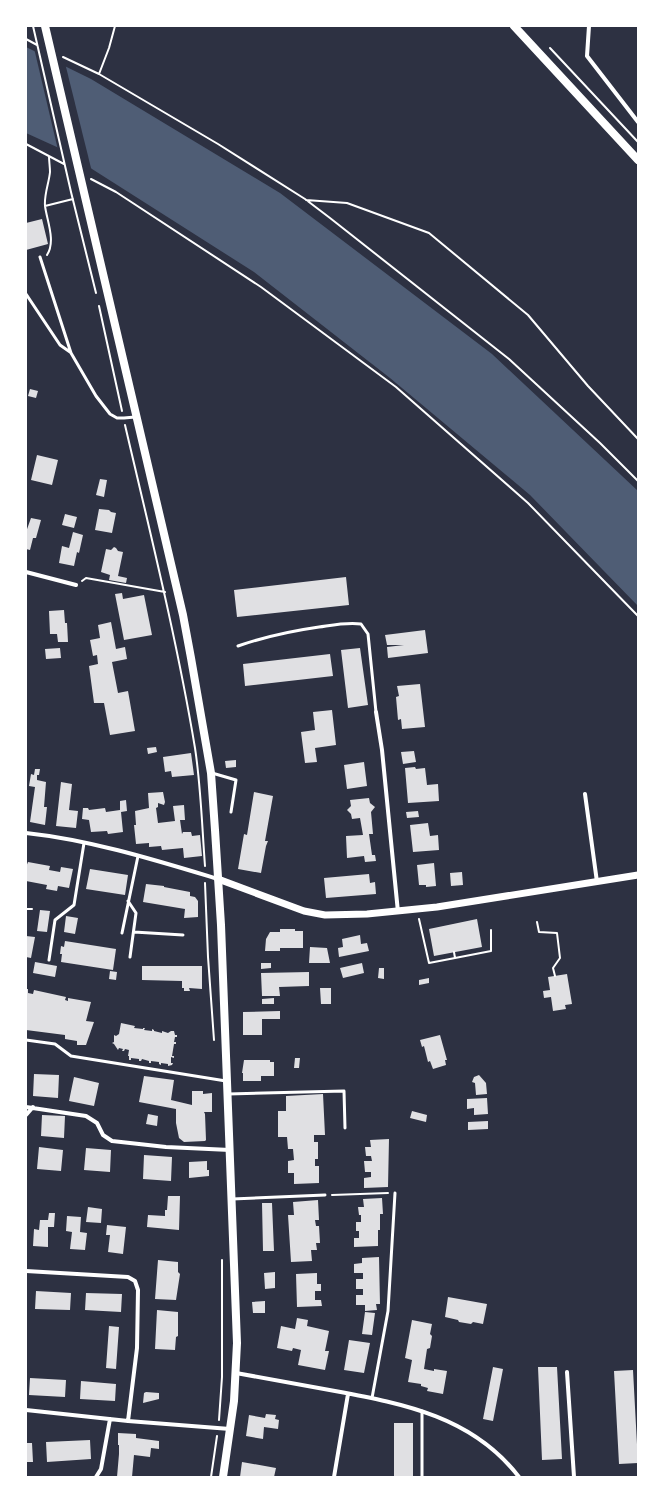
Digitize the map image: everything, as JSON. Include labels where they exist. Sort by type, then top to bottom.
[{"type":"main road","points":[[45,26],[192,658],[210,773],[221,925],[236,1315],[236,1373],[223,1477]]},
{"type":"main road","points":[[514,26],[638,160]]},
{"type":"street","points":[[589,26],[587,56],[638,122]]},
{"type":"street","points":[[26,572],[76,585]]},
{"type":"street","points":[[376,712],[382,750],[398,912]]},
{"type":"street","points":[[584,794],[597,882]]},
{"type":"street","points":[[26,833],[84,843],[138,856],[218,879],[304,911],[325,915],[398,912],[486,900],[638,875]]},
{"type":"street","points":[[26,1107],[86,1116],[97,1123],[103,1135],[112,1141],[166,1147],[230,1150]]},
{"type":"street","points":[[26,1115],[33,1108]]},
{"type":"street","points":[[26,1271],[128,1276],[135,1281],[138,1290],[137,1348],[128,1421]]},
{"type":"street","points":[[567,1372],[574,1477]]},
{"type":"street","points":[[236,1373],[372,1398],[422,1411],[448,1421],[480,1439],[500,1456],[518,1477]]},
{"type":"street","points":[[334,1477],[348,1394]]},
{"type":"street","points":[[26,1410],[128,1421],[230,1428]]},
{"type":"street","points":[[96,1477],[101,1469],[110,1419]]},
{"type":"lane","points":[[40,257],[71,353],[96,396],[110,414],[117,418],[136,416]]},
{"type":"lane","points":[[26,294],[60,345],[71,353]]},
{"type":"lane","points":[[238,646],[261,638],[294,631],[349,622],[361,624],[368,634],[376,712]]},
{"type":"lane","points":[[210,773],[236,780],[231,812]]},
{"type":"lane","points":[[48,960],[55,920],[74,905],[84,843]]},
{"type":"lane","points":[[122,933],[138,856]]},
{"type":"lane","points":[[128,901],[136,913],[130,957]]},
{"type":"lane","points":[[134,932],[183,935]]},
{"type":"lane","points":[[26,1040],[55,1044],[71,1056],[227,1081]]},
{"type":"lane","points":[[228,1094],[344,1091],[345,1128]]},
{"type":"lane","points":[[372,1398],[388,1311],[395,1193]]},
{"type":"lane","points":[[232,1199],[325,1195]]},
{"type":"lane","points":[[422,1411],[422,1477]]},
{"type":"path","points":[[33,26],[96,294]]},
{"type":"path","points":[[99,74],[110,48],[115,26]]},
{"type":"path","points":[[26,39],[40,46]]},
{"type":"path","points":[[546,43],[638,142]]},
{"type":"path","points":[[60,56],[99,74],[218,144],[305,199],[355,236],[509,359],[600,442],[638,481]]},
{"type":"path","points":[[26,144],[69,167]]},
{"type":"path","points":[[40,257],[48,255],[50,248],[49,222],[45,206],[50,172],[49,156]]},
{"type":"path","points":[[89,178],[116,192],[261,286],[396,387],[528,503],[638,616]]},
{"type":"path","points":[[45,206],[73,199]]},
{"type":"path","points":[[305,199],[347,203],[429,234],[528,314],[588,386],[638,439]]},
{"type":"path","points":[[98,301],[164,592],[195,750],[205,875],[208,957],[214,1044]]},
{"type":"path","points":[[76,585],[86,578],[164,592],[177,592]]},
{"type":"path","points":[[26,909],[32,910]]},
{"type":"path","points":[[418,909],[419,922],[429,963],[492,951],[491,930]]},
{"type":"path","points":[[537,922],[538,932],[557,933],[560,958],[554,968],[555,976]]},
{"type":"path","points":[[454,952],[455,958]]},
{"type":"path","points":[[325,1195],[395,1193]]},
{"type":"path","points":[[211,1477],[218,1428],[222,1377],[223,1253]]},
{"type":"water","points":[[26,47],[91,79],[280,193],[492,354],[638,491],[638,606],[530,495],[390,378],[254,272],[59,148],[26,133]]},
{"type":"pier","points":[[34,48],[65,63],[92,172],[58,150]]},
{"type":"building","points":[[42,219],[48,244],[26,250],[26,223]]},
{"type":"building","points":[[30,389],[38,391],[36,398],[28,396]]},
{"type":"building","points":[[37,455],[58,460],[52,485],[31,480]]},
{"type":"building","points":[[100,479],[107,480],[104,497],[96,495]]},
{"type":"building","points":[[99,509],[109,510],[116,513],[112,533],[95,530]]},
{"type":"building","points":[[65,514],[77,517],[74,528],[62,525]]},
{"type":"building","points":[[31,518],[41,520],[36,538],[33,538],[30,550],[26,549],[26,532]]},
{"type":"building","points":[[73,532],[83,535],[74,566],[59,563],[62,546],[69,548]]},
{"type":"building","points":[[114,547],[118,551],[123,552],[118,576],[127,578],[126,583],[109,580],[110,575],[101,572],[106,549],[111,550]]},
{"type":"building","points":[[346,577],[349,605],[237,617],[234,590]]},
{"type":"building","points":[[122,593],[123,599],[144,595],[152,635],[124,640],[115,594]]},
{"type":"building","points":[[64,610],[65,623],[67,623],[68,642],[58,642],[57,634],[50,634],[49,611]]},
{"type":"building","points":[[111,622],[116,649],[125,647],[127,659],[112,662],[118,693],[128,691],[135,731],[110,735],[104,703],[94,703],[89,666],[98,664],[97,655],[93,656],[90,640],[100,638],[98,625]]},
{"type":"building","points":[[425,630],[428,653],[388,658],[387,647],[404,645],[387,645],[385,635]]},
{"type":"building","points":[[60,648],[61,658],[46,659],[45,649]]},
{"type":"building","points":[[360,648],[368,705],[348,708],[341,650]]},
{"type":"building","points":[[330,654],[333,676],[245,686],[243,664]]},
{"type":"building","points":[[420,684],[425,727],[402,729],[401,719],[398,720],[396,697],[399,696],[397,686]]},
{"type":"building","points":[[332,710],[336,745],[315,748],[317,762],[305,763],[301,732],[315,730],[313,712]]},
{"type":"building","points":[[156,747],[157,752],[148,754],[147,748]]},
{"type":"building","points":[[414,751],[416,762],[403,764],[401,752]]},
{"type":"building","points":[[191,753],[194,775],[172,777],[171,771],[165,772],[163,757]]},
{"type":"building","points":[[236,760],[236,767],[226,768],[225,761]]},
{"type":"building","points":[[364,762],[367,786],[347,789],[344,765]]},
{"type":"building","points":[[415,767],[416,769],[425,768],[427,785],[438,784],[439,801],[408,803],[405,768]]},
{"type":"building","points":[[35,769],[40,769],[39,775],[37,775],[37,780],[46,782],[44,807],[47,807],[45,825],[30,822],[35,787],[29,786],[31,774],[34,775]]},
{"type":"building","points":[[61,782],[72,784],[69,810],[78,811],[76,828],[56,826]]},
{"type":"building","points":[[163,792],[165,802],[164,805],[158,803],[158,807],[156,808],[158,823],[175,821],[173,806],[184,805],[185,820],[180,820],[182,834],[183,832],[191,832],[192,836],[200,835],[202,856],[184,858],[183,848],[162,850],[161,846],[149,847],[149,843],[136,844],[134,825],[136,825],[135,811],[149,808],[148,793]]},
{"type":"building","points":[[254,792],[273,796],[265,841],[268,841],[261,873],[238,869],[244,834],[247,835]]},
{"type":"building","points":[[369,798],[370,803],[375,807],[371,812],[373,834],[369,834],[372,855],[375,855],[376,861],[365,862],[364,856],[347,858],[346,836],[363,835],[360,818],[352,819],[351,814],[347,810],[351,806],[350,800]]},
{"type":"building","points":[[126,800],[127,811],[121,812],[123,832],[108,834],[107,831],[91,832],[89,820],[82,819],[83,808],[88,808],[89,810],[105,808],[106,812],[120,810],[120,801]]},
{"type":"building","points":[[418,811],[419,817],[407,818],[406,812]]},
{"type":"building","points":[[428,823],[430,836],[438,835],[439,850],[413,852],[410,825]]},
{"type":"building","points":[[28,862],[50,866],[49,870],[60,872],[61,867],[73,869],[69,888],[58,886],[57,891],[46,889],[47,885],[26,881],[26,867]]},
{"type":"building","points":[[434,863],[436,886],[426,887],[426,885],[419,885],[417,865]]},
{"type":"building","points":[[90,869],[128,875],[125,895],[86,889]]},
{"type":"building","points":[[462,872],[463,885],[451,886],[450,873]]},
{"type":"building","points":[[369,874],[370,883],[375,882],[376,894],[326,898],[324,878]]},
{"type":"building","points":[[146,884],[164,886],[190,892],[190,896],[195,897],[198,901],[198,917],[184,918],[185,909],[143,902]]},
{"type":"building","points":[[40,910],[50,911],[47,932],[37,931]]},
{"type":"building","points":[[66,916],[78,918],[75,934],[64,932]]},
{"type":"building","points":[[477,919],[482,947],[434,956],[429,929]]},
{"type":"building","points":[[280,929],[295,929],[295,931],[303,931],[303,948],[280,948],[280,951],[265,951],[266,939],[270,932],[280,932]]},
{"type":"building","points":[[360,935],[361,944],[367,943],[369,951],[339,957],[338,948],[343,947],[342,939]]},
{"type":"building","points":[[26,936],[35,937],[31,958],[26,957]]},
{"type":"building","points":[[65,941],[116,949],[113,970],[61,962],[61,946],[64,947]]},
{"type":"building","points":[[310,947],[327,948],[330,963],[309,963]]},
{"type":"building","points":[[35,962],[57,966],[55,977],[33,973]]},
{"type":"building","points":[[261,963],[271,963],[271,968],[261,969]]},
{"type":"building","points":[[362,963],[364,973],[343,978],[340,968]]},
{"type":"building","points":[[142,966],[202,966],[202,989],[189,988],[190,991],[184,991],[184,988],[182,988],[182,981],[142,980]]},
{"type":"building","points":[[379,968],[384,968],[384,979],[378,978]]},
{"type":"building","points":[[110,971],[117,972],[116,980],[109,979]]},
{"type":"building","points":[[309,972],[309,986],[279,987],[280,996],[262,996],[261,973]]},
{"type":"building","points":[[567,974],[572,1004],[565,1005],[566,1009],[553,1011],[551,997],[544,998],[543,991],[550,990],[548,977]]},
{"type":"building","points":[[429,978],[429,983],[419,985],[419,980]]},
{"type":"building","points":[[320,988],[331,988],[331,1004],[321,1004]]},
{"type":"building","points":[[26,989],[28,989],[28,993],[33,994],[34,990],[66,997],[65,1000],[68,1001],[68,998],[91,1002],[86,1021],[94,1022],[86,1045],[77,1045],[77,1041],[65,1039],[65,1035],[26,1030]]},
{"type":"building","points":[[274,998],[274,1004],[262,1004],[262,999]]},
{"type":"building","points":[[280,1011],[280,1019],[262,1019],[262,1035],[243,1035],[243,1012]]},
{"type":"building","points":[[121,1023],[135,1026],[134,1028],[145,1028],[144,1030],[152,1031],[152,1029],[162,1033],[162,1031],[168,1033],[174,1031],[177,1037],[175,1037],[174,1042],[176,1042],[176,1044],[174,1044],[172,1056],[174,1056],[174,1058],[171,1057],[171,1063],[173,1063],[172,1065],[168,1066],[168,1064],[161,1063],[161,1065],[159,1062],[151,1061],[151,1063],[149,1063],[149,1061],[142,1059],[141,1061],[139,1061],[139,1059],[131,1058],[131,1060],[129,1060],[129,1050],[125,1049],[122,1051],[123,1049],[119,1048],[118,1050],[112,1043],[114,1042],[114,1035],[116,1036],[119,1034]]},
{"type":"building","points":[[440,1035],[447,1060],[445,1060],[446,1065],[433,1069],[430,1061],[428,1062],[424,1046],[422,1047],[420,1040]]},
{"type":"building","points":[[295,1058],[300,1058],[299,1068],[294,1068]]},
{"type":"building","points":[[244,1060],[270,1060],[270,1062],[274,1062],[274,1076],[261,1076],[261,1081],[243,1081],[242,1073]]},
{"type":"building","points":[[34,1074],[59,1075],[58,1098],[33,1096]]},
{"type":"building","points":[[479,1075],[486,1083],[487,1094],[476,1095],[475,1083],[472,1082],[474,1077]]},
{"type":"building","points":[[144,1076],[174,1080],[171,1100],[192,1105],[192,1091],[203,1091],[203,1094],[212,1093],[212,1112],[204,1112],[205,1141],[184,1142],[179,1138],[176,1123],[176,1109],[139,1102]]},
{"type":"building","points":[[74,1077],[99,1083],[94,1106],[69,1101]]},
{"type":"building","points":[[323,1094],[325,1135],[314,1135],[314,1142],[318,1142],[318,1159],[315,1159],[315,1166],[319,1166],[319,1183],[294,1184],[294,1173],[288,1173],[288,1161],[294,1160],[293,1149],[288,1149],[287,1137],[278,1137],[278,1111],[286,1111],[286,1096]]},
{"type":"building","points":[[487,1098],[488,1114],[474,1115],[474,1108],[467,1109],[467,1099]]},
{"type":"building","points":[[412,1111],[427,1115],[426,1122],[410,1118]]},
{"type":"building","points":[[148,1114],[158,1116],[157,1126],[146,1124]]},
{"type":"building","points":[[42,1115],[65,1116],[64,1138],[41,1136]]},
{"type":"building","points":[[488,1121],[488,1129],[468,1130],[468,1122]]},
{"type":"building","points":[[389,1139],[388,1187],[364,1188],[364,1178],[371,1177],[371,1172],[365,1172],[364,1161],[372,1161],[371,1156],[366,1156],[365,1147],[371,1147],[370,1140]]},
{"type":"building","points":[[39,1147],[63,1150],[61,1171],[37,1169]]},
{"type":"building","points":[[86,1148],[111,1150],[110,1172],[84,1170]]},
{"type":"building","points":[[144,1155],[172,1157],[171,1181],[143,1179]]},
{"type":"building","points":[[207,1161],[209,1176],[189,1178],[189,1162]]},
{"type":"building","points":[[168,1196],[180,1196],[179,1230],[147,1227],[148,1215],[165,1216]]},
{"type":"building","points":[[382,1198],[383,1214],[380,1214],[378,1246],[354,1247],[354,1238],[359,1238],[359,1231],[356,1231],[356,1222],[361,1222],[361,1215],[359,1215],[358,1207],[364,1207],[363,1199]]},
{"type":"building","points":[[318,1200],[319,1220],[315,1220],[316,1226],[319,1226],[320,1243],[316,1243],[317,1250],[311,1250],[312,1261],[291,1262],[288,1215],[294,1215],[293,1202]]},
{"type":"building","points":[[262,1203],[272,1203],[274,1251],[263,1251]]},
{"type":"building","points":[[88,1207],[102,1209],[101,1223],[86,1222]]},
{"type":"building","points":[[49,1213],[55,1213],[54,1227],[48,1227],[48,1247],[33,1246],[34,1229],[39,1230],[40,1220],[48,1220]]},
{"type":"building","points":[[67,1216],[81,1217],[80,1232],[87,1233],[85,1250],[70,1249],[72,1232],[66,1231]]},
{"type":"building","points":[[107,1225],[126,1227],[123,1254],[108,1252],[110,1235],[106,1235]]},
{"type":"building","points":[[379,1257],[380,1304],[376,1304],[377,1310],[365,1311],[365,1305],[356,1305],[356,1295],[363,1295],[363,1289],[356,1289],[356,1279],[363,1279],[363,1273],[354,1273],[354,1264],[362,1263],[362,1258]]},
{"type":"building","points":[[158,1260],[178,1262],[178,1272],[180,1274],[176,1300],[155,1299]]},
{"type":"building","points":[[275,1272],[275,1288],[265,1289],[264,1273]]},
{"type":"building","points":[[317,1273],[317,1284],[321,1284],[321,1291],[315,1291],[315,1300],[321,1300],[322,1306],[297,1307],[296,1274]]},
{"type":"building","points":[[36,1291],[71,1293],[70,1310],[35,1309]]},
{"type":"building","points":[[86,1293],[122,1294],[121,1312],[85,1310]]},
{"type":"building","points":[[448,1297],[487,1304],[483,1324],[459,1322],[458,1320],[445,1317]]},
{"type":"building","points":[[265,1301],[265,1313],[253,1313],[252,1302]]},
{"type":"building","points":[[157,1310],[178,1312],[178,1336],[176,1337],[175,1350],[155,1349]]},
{"type":"building","points":[[365,1312],[375,1313],[372,1335],[362,1334]]},
{"type":"building","points":[[297,1318],[308,1320],[307,1326],[329,1331],[325,1351],[329,1351],[325,1370],[298,1365],[301,1350],[293,1348],[292,1351],[277,1348],[281,1326],[295,1329]]},
{"type":"building","points":[[412,1320],[432,1324],[430,1348],[427,1349],[424,1369],[447,1371],[443,1394],[427,1391],[428,1388],[421,1386],[421,1384],[408,1382],[412,1360],[405,1358]]},
{"type":"building","points":[[109,1326],[119,1327],[116,1369],[106,1368]]},
{"type":"building","points":[[349,1340],[370,1343],[364,1373],[344,1370]]},
{"type":"building","points":[[493,1367],[503,1369],[493,1421],[483,1419]]},
{"type":"building","points":[[538,1367],[557,1367],[562,1459],[542,1460]]},
{"type":"building","points":[[633,1370],[638,1463],[619,1464],[614,1371]]},
{"type":"building","points":[[30,1378],[66,1380],[65,1397],[29,1395]]},
{"type":"building","points":[[81,1381],[116,1384],[115,1401],[80,1399]]},
{"type":"building","points":[[144,1393],[159,1393],[159,1399],[143,1403]]},
{"type":"building","points":[[266,1414],[276,1415],[275,1419],[279,1420],[278,1429],[264,1427],[263,1439],[246,1436],[249,1415],[265,1418]]},
{"type":"building","points":[[394,1423],[413,1423],[413,1477],[394,1477]]},
{"type":"building","points":[[118,1433],[136,1434],[136,1438],[159,1441],[159,1449],[151,1448],[150,1457],[134,1455],[132,1477],[117,1477],[119,1454]]},
{"type":"building","points":[[90,1440],[91,1459],[47,1462],[46,1442]]},
{"type":"building","points":[[26,1443],[32,1443],[33,1462],[26,1462]]},
{"type":"building","points":[[242,1462],[276,1468],[274,1477],[240,1477]]}]
